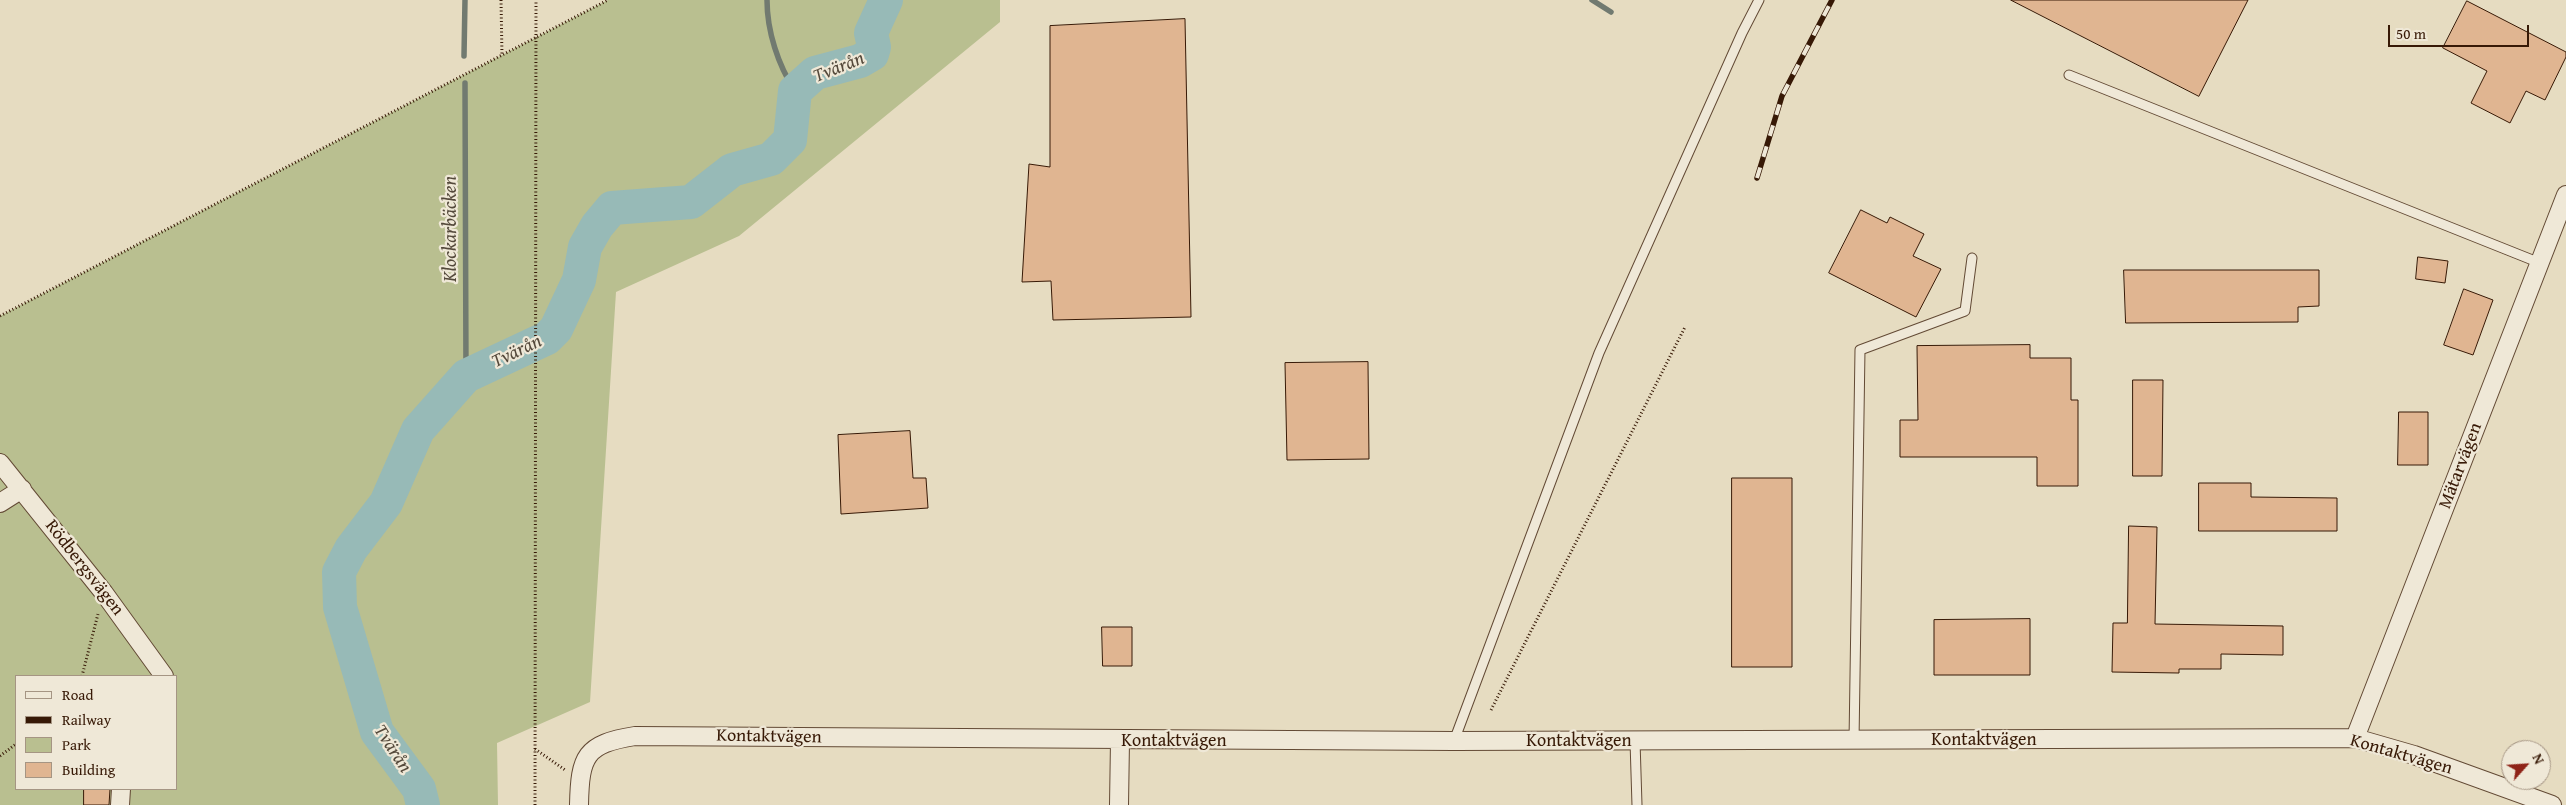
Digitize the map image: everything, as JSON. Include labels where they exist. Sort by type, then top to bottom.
[{"type":"street","name":"Mätarvägen","points":[[2356,738],[2566,195]]},
{"type":"street","name":"Rödbergsvägen","points":[[0,463],[104,593],[163,675]]},
{"type":"street","points":[[0,503],[22,489]]},
{"type":"street","name":"Kontaktvägen","points":[[580,780],[584,761],[596,747],[615,739],[635,736],[1454,741],[2356,738],[2414,755],[2552,805]]},
{"type":"street","points":[[1119,805],[1120,740]]},
{"type":"street","points":[[579,805],[580,780]]},
{"type":"street","points":[[120,805],[121,790]]},
{"type":"lane","points":[[1454,741],[1599,353],[1742,32],[1760,0]]},
{"type":"lane","points":[[2070,75],[2540,263]]},
{"type":"lane","points":[[1854,741],[1860,350],[1965,311],[1972,258]]},
{"type":"lane","points":[[1635,741],[1637,805]]},
{"type":"path","points":[[501,0],[502,56]]},
{"type":"path","points":[[535,805],[536,0]]},
{"type":"path","points":[[0,316],[608,0]]},
{"type":"path","points":[[1491,710],[1685,328]]},
{"type":"path","points":[[82,675],[104,593]]},
{"type":"path","points":[[0,756],[15,745]]},
{"type":"path","points":[[534,749],[580,780]]},
{"type":"green space","points":[[608,0],[1000,0],[1000,22],[739,236],[616,292],[590,702],[497,743],[498,805],[0,805],[0,316]]},
{"type":"building","points":[[2011,0],[2248,0],[2199,96]]},
{"type":"building","points":[[2467,1],[2566,52],[2566,57],[2545,100],[2526,91],[2510,123],[2471,103],[2487,71],[2443,48]]},
{"type":"building","points":[[1185,19],[1191,317],[1053,320],[1051,281],[1022,282],[1029,164],[1050,167],[1050,26]]},
{"type":"building","points":[[1861,210],[1887,223],[1890,217],[1924,234],[1913,256],[1941,269],[1916,317],[1829,273]]},
{"type":"building","points":[[2418,257],[2448,261],[2445,283],[2416,279]]},
{"type":"building","points":[[2124,270],[2319,270],[2319,306],[2298,307],[2298,322],[2126,323]]},
{"type":"building","points":[[2464,289],[2493,300],[2473,355],[2444,345]]},
{"type":"building","points":[[2030,345],[2030,358],[2071,358],[2071,400],[2078,400],[2078,486],[2037,486],[2037,457],[1900,457],[1900,420],[1918,420],[1917,346]]},
{"type":"building","points":[[1368,362],[1369,459],[1287,460],[1285,363]]},
{"type":"building","points":[[2133,380],[2163,380],[2162,476],[2133,476]]},
{"type":"building","points":[[2399,412],[2428,412],[2428,465],[2398,465]]},
{"type":"building","points":[[910,431],[913,478],[926,478],[928,508],[841,514],[838,435]]},
{"type":"building","points":[[1732,478],[1792,478],[1792,667],[1732,667]]},
{"type":"building","points":[[2199,483],[2251,483],[2251,497],[2337,498],[2337,531],[2199,531]]},
{"type":"building","points":[[2129,526],[2157,527],[2155,624],[2283,626],[2283,655],[2221,654],[2221,669],[2179,669],[2179,673],[2112,672],[2113,623],[2127,623]]},
{"type":"building","points":[[2030,619],[2030,675],[1934,675],[1934,620]]},
{"type":"building","points":[[1102,627],[1132,627],[1132,666],[1103,666]]},
{"type":"building","points":[[84,790],[110,790],[109,805],[84,805]]},
{"type":"waterway","name":"Klockarbäcken","points":[[464,56],[465,0]]},
{"type":"waterway","points":[[767,0],[771,36],[783,70],[795,91]]},
{"type":"waterway","name":"Tvärån","points":[[423,805],[419,789],[377,732],[340,607],[339,572],[351,549],[386,503],[418,430],[466,376],[547,338],[556,329],[579,280],[585,247],[597,226],[612,208],[691,202],[732,170],[771,159],[790,140],[795,91],[815,73],[860,61],[872,54],[874,47],[871,33],[886,0]]},
{"type":"waterway","points":[[1592,0],[1611,12]]},
{"type":"waterway","name":"Klockarbäcken","points":[[465,83],[466,376]]},
{"type":"railway","points":[[1757,178],[1782,96],[1832,0]]}]
